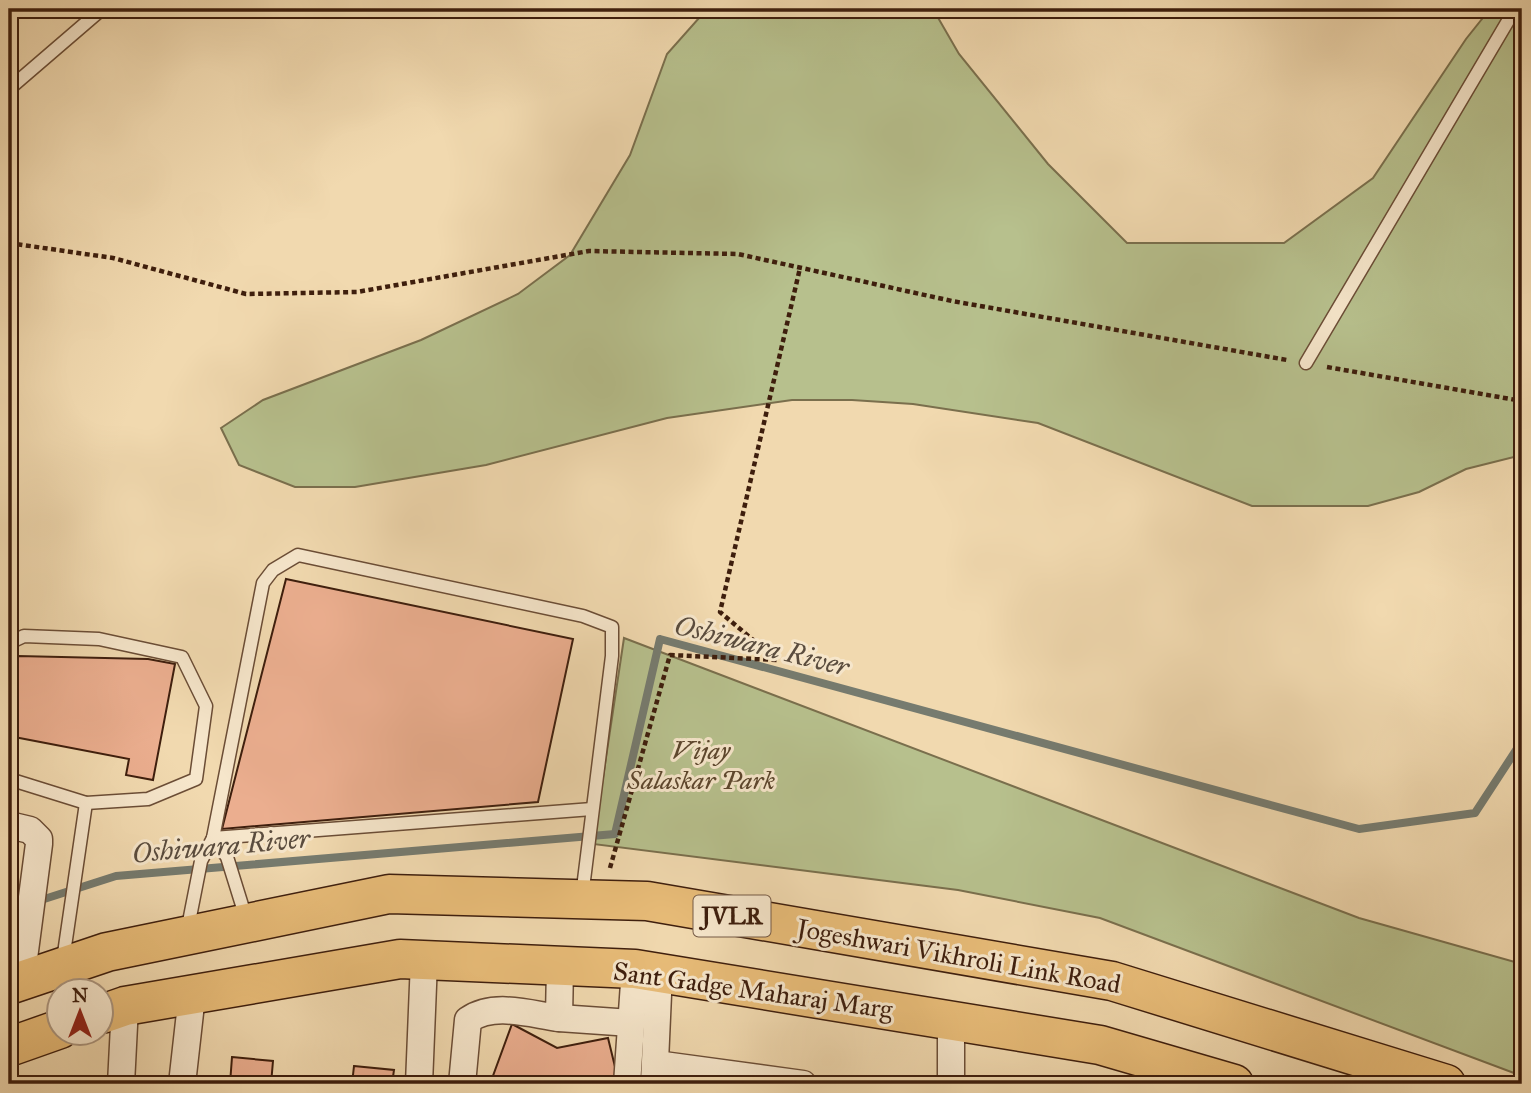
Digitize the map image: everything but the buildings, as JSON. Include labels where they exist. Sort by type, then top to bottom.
[{"type":"main road","name":"Jogeshwari Vikhroli Link Road","points":[[15,983],[107,952],[389,894],[647,901],[1112,981],[1446,1084]]},
{"type":"main road","name":"Sant Gadge Maharaj Marg","points":[[116,1009],[400,959],[647,970],[1100,1045],[1223,1083]]},
{"type":"main road","points":[[9,1047],[46,1034]]},
{"type":"street","points":[[9,825],[30,830],[39,839],[29,917],[15,983]]},
{"type":"street","points":[[419,1084],[424,961]]},
{"type":"street","points":[[559,1018],[560,966]]},
{"type":"street","points":[[627,1084],[631,1023],[647,970]]},
{"type":"street","points":[[647,970],[655,1074],[803,1084]]},
{"type":"street","points":[[182,1084],[192,995]]},
{"type":"street","points":[[463,1084],[468,1020],[492,1009],[559,1018],[631,1023]]},
{"type":"street","points":[[951,1020],[951,1084]]},
{"type":"street","points":[[116,1038],[121,1084]]},
{"type":"lane","points":[[9,89],[102,9]]},
{"type":"lane","points":[[1306,363],[1515,9]]},
{"type":"lane","points":[[186,936],[199,871],[213,838],[263,583],[273,570],[298,555],[583,616],[612,627],[612,656],[587,855],[591,900]]},
{"type":"lane","points":[[9,643],[24,636],[99,639],[182,657],[206,706],[196,779],[148,799],[86,803],[9,779]]},
{"type":"lane","points":[[62,967],[86,803]]},
{"type":"lane","points":[[213,838],[592,809]]},
{"type":"lane","points":[[213,838],[230,867],[248,923]]},
{"type":"path","points":[[9,243],[113,258],[246,294],[356,292],[589,251],[738,254],[952,301],[1522,401]]},
{"type":"path","points":[[591,900],[670,655],[776,660],[720,612],[800,268]]},
{"type":"green space","points":[[707,9],[933,9],[959,54],[1048,164],[1127,243],[1284,243],[1373,178],[1466,39],[1490,9],[1522,9],[1522,455],[1466,469],[1419,492],[1368,506],[1252,506],[1038,423],[913,404],[792,400],[667,418],[486,465],[355,487],[295,487],[239,465],[221,428],[263,400],[421,340],[518,294],[570,255],[630,155],[667,54]]},
{"type":"green space","name":"Vijay Salaskar Park","points":[[624,638],[1359,918],[1522,964],[1522,1076],[1100,918],[958,890],[593,844]]},
{"type":"waterway","name":"Oshiwara River","points":[[38,901],[116,876],[615,834],[660,639],[1359,829],[1475,813],[1522,741]]},
{"type":"waterway","name":"Oshiwara River","points":[[9,910],[25,905]]}]
